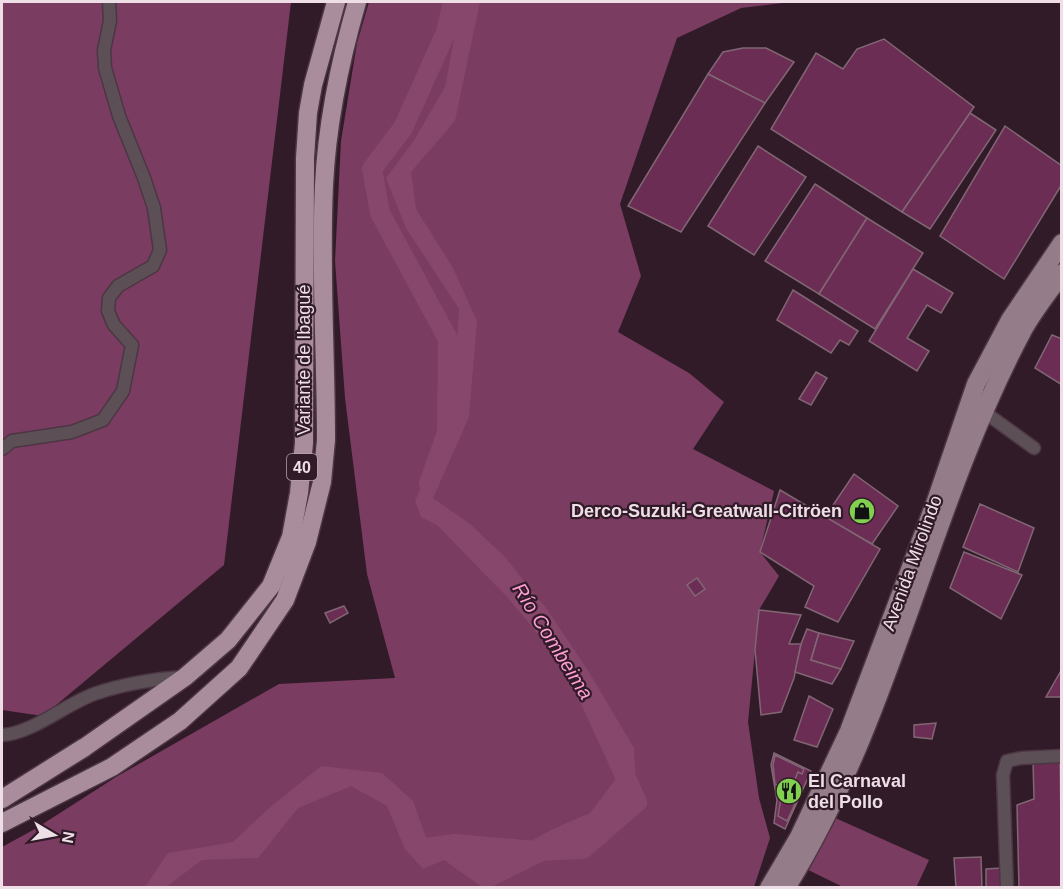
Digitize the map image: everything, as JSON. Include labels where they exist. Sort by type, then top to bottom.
[{"type":"highway","name":"Variante de Ibagué","points":[[2,800],[85,747],[184,677],[228,640],[271,586],[291,537],[299,493],[304,443],[305,158],[308,113],[313,85],[336,2]]},
{"type":"highway","name":"Variante de Ibagué","points":[[2,823],[112,767],[180,721],[239,668],[285,600],[307,542],[322,482],[326,440],[325,174],[332,109],[347,36],[357,2]]},
{"type":"main road","name":"Avenida Mirolindo","points":[[769,888],[799,837],[849,731],[936,501],[976,384],[1010,320],[1062,243]]},
{"type":"main road","name":"Avenida Mirolindo","points":[[786,888],[815,838],[858,746],[983,411],[1024,327],[1062,273]]},
{"type":"street","points":[[2,449],[12,441],[72,432],[103,420],[123,391],[132,345],[114,325],[108,311],[109,298],[118,286],[153,266],[160,250],[154,208],[119,116],[105,68],[104,50],[110,21],[109,2]]},
{"type":"street","points":[[983,411],[1034,448]]},
{"type":"street","points":[[2,735],[33,725],[93,695],[153,679],[184,677]]},
{"type":"street","points":[[1007,888],[1003,775],[1007,761],[1062,756]]},
{"type":"shaded area","points":[[2,2],[291,2],[224,565],[43,716],[2,710]]},
{"type":"shaded area","points":[[369,2],[791,2],[741,8],[677,38],[620,204],[641,276],[618,332],[689,373],[724,402],[693,449],[774,491],[760,552],[779,576],[759,610],[748,722],[759,798],[770,838],[754,887],[2,888],[2,847],[35,829],[116,777],[279,684],[395,678],[367,574],[345,398],[335,261],[341,141],[357,43]]},
{"type":"shaded area","points":[[822,812],[929,860],[916,888],[843,887],[796,864]]},
{"type":"water","points":[[461,2],[480,2],[455,121],[411,172],[416,209],[453,268],[477,321],[469,417],[433,498],[470,524],[505,557],[546,608],[587,669],[634,748],[636,791],[608,839],[548,859],[491,887],[482,887],[444,860],[423,869],[405,849],[387,806],[351,786],[298,808],[258,858],[202,860],[166,887],[145,887],[168,853],[233,842],[267,810],[321,766],[382,773],[413,801],[428,843],[502,857],[553,829],[590,813],[618,776],[606,722],[508,598],[437,525],[421,517],[415,501],[425,478],[446,447],[438,391],[456,360],[459,309],[406,228],[386,178],[413,142],[445,87]]},
{"type":"building","points":[[884,39],[974,107],[902,212],[771,129],[816,53],[843,69],[857,49]]},
{"type":"building","points":[[743,48],[766,48],[794,62],[765,103],[708,74],[723,52]]},
{"type":"building","points":[[708,74],[765,103],[681,232],[628,206]]},
{"type":"building","points":[[970,113],[996,130],[930,229],[902,212]]},
{"type":"building","points":[[1005,126],[1062,166],[1062,184],[1004,279],[940,236]]},
{"type":"building","points":[[758,146],[806,177],[754,255],[708,226]]},
{"type":"building","points":[[815,184],[867,218],[819,294],[765,261]]},
{"type":"building","points":[[867,218],[923,253],[875,329],[819,294]]},
{"type":"building","points":[[913,269],[953,293],[941,313],[927,305],[907,338],[929,351],[917,371],[869,341]]},
{"type":"building","points":[[793,290],[858,331],[849,345],[840,340],[831,353],[777,320]]},
{"type":"building","points":[[1052,335],[1062,339],[1062,385],[1035,368]]},
{"type":"building","points":[[816,372],[827,378],[811,405],[799,399]]},
{"type":"building","name":"Derco-Suzuki-Greatwall-Citröen","points":[[854,474],[898,506],[872,544],[825,517]]},
{"type":"building","points":[[780,490],[880,549],[838,622],[805,607],[814,586],[760,552]]},
{"type":"building","points":[[980,504],[1034,528],[1018,572],[963,547]]},
{"type":"building","points":[[964,552],[1022,575],[1001,619],[950,588]]},
{"type":"building","points":[[697,578],[705,589],[695,596],[687,585]]},
{"type":"building","points":[[344,606],[348,613],[330,623],[325,613]]},
{"type":"building","points":[[759,610],[801,615],[789,644],[801,644],[794,678],[781,712],[761,715],[755,650]]},
{"type":"building","points":[[807,629],[819,633],[811,660],[841,669],[832,684],[795,672]]},
{"type":"building","points":[[819,633],[854,641],[841,669],[811,660]]},
{"type":"building","points":[[1062,669],[1062,697],[1046,697]]},
{"type":"building","points":[[809,696],[833,709],[817,747],[794,740]]},
{"type":"building","points":[[936,723],[932,739],[914,737],[914,725]]},
{"type":"building","name":"El Carnaval del Pollo","points":[[774,753],[811,771],[785,829],[774,823],[777,800],[771,765]]},
{"type":"building","points":[[775,755],[804,769],[802,774],[798,772],[790,791],[775,784],[773,765]]},
{"type":"building","points":[[1060,759],[1062,888],[1019,888],[1017,805],[1034,799],[1033,760]]},
{"type":"building","points":[[781,798],[795,804],[787,821],[778,816]]},
{"type":"building","points":[[981,857],[982,888],[956,888],[954,858]]},
{"type":"building","points":[[1002,868],[1002,888],[986,888],[986,869]]},
{"type":"waterway","name":"Río Combeima","points":[[429,483],[447,433],[448,339],[380,213],[372,169],[403,128],[446,32],[453,2]]},
{"type":"waterway","name":"Río Combeima","points":[[418,847],[419,849],[455,844],[535,851],[583,849],[637,802],[581,680]]},
{"type":"place","name":"Derco-Suzuki-Greatwall-Citröen","points":[[862,511]]},
{"type":"place","name":"El Carnaval del Pollo","points":[[789,791]]}]
